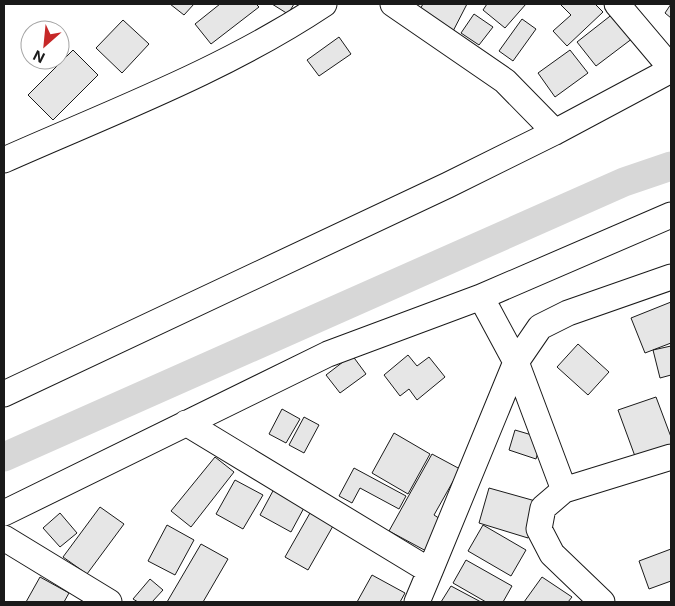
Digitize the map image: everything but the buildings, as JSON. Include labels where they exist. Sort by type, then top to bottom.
[{"type":"street","points":[[4,160],[199,74],[293,24],[324,4]]},
{"type":"street","points":[[393,4],[505,82],[555,132]]},
{"type":"street","points":[[4,394],[448,185],[555,132],[671,69],[617,4]]},
{"type":"street","points":[[4,513],[328,354],[481,297],[671,215]]},
{"type":"street","points":[[417,602],[516,362],[540,327],[568,314],[671,277]]},
{"type":"street","points":[[481,297],[516,362],[564,490]]},
{"type":"street","points":[[186,423],[430,571]]},
{"type":"street","points":[[602,602],[552,554],[539,529],[543,508],[564,490],[671,456]]},
{"type":"street","points":[[4,538],[109,602]]},
{"type":"waterway","points":[[4,457],[624,182],[671,166]]}]
